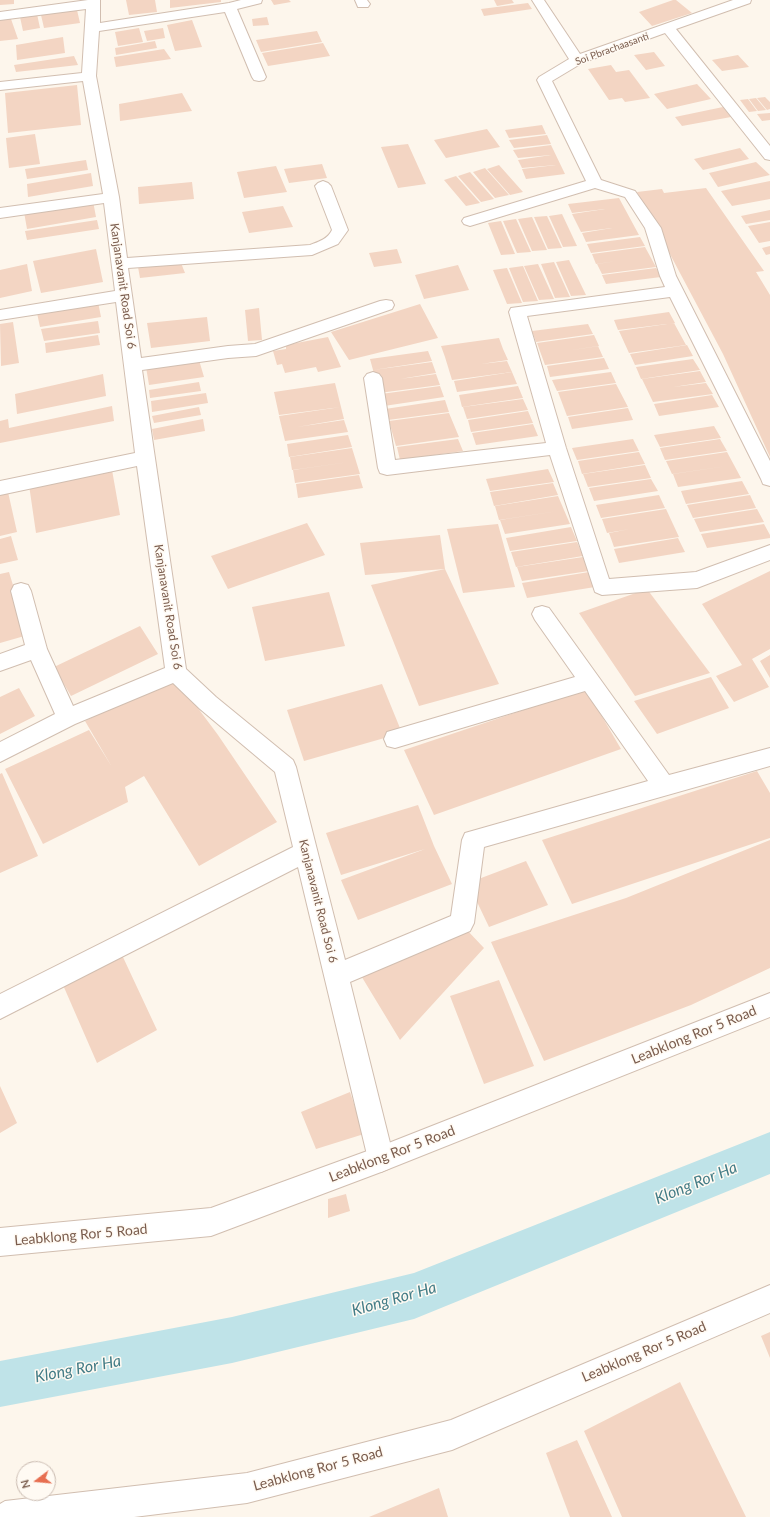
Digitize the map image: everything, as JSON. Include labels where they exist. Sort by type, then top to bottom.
[{"type":"street","points":[[93,28],[230,7],[256,0]]},
{"type":"street","points":[[538,0],[577,60]]},
{"type":"street","name":"Soi Pbrachaasanti","points":[[595,183],[544,80],[577,60],[669,29],[745,0]]},
{"type":"street","points":[[0,16],[93,2]]},
{"type":"street","name":"Kanjanavanit Road Soi 6","points":[[93,2],[93,28],[89,76],[111,197],[145,458],[176,673],[208,703],[285,767],[381,1159]]},
{"type":"street","points":[[230,7],[259,77]]},
{"type":"street","points":[[669,29],[770,156]]},
{"type":"street","points":[[0,86],[89,76]]},
{"type":"street","points":[[470,221],[595,183],[630,194],[653,228],[668,276],[770,478]]},
{"type":"street","points":[[120,263],[234,257],[312,250],[331,243],[338,237],[340,230],[323,186]]},
{"type":"street","points":[[0,213],[111,197]]},
{"type":"street","points":[[676,291],[517,312],[557,448],[602,587],[697,580],[770,552]]},
{"type":"street","points":[[0,315],[124,295]]},
{"type":"street","points":[[134,366],[228,352],[256,350],[386,305]]},
{"type":"street","points":[[373,378],[387,468],[557,448]]},
{"type":"street","points":[[0,488],[145,458]]},
{"type":"street","points":[[21,591],[37,649],[67,718]]},
{"type":"street","points":[[542,614],[664,786]]},
{"type":"street","points":[[0,663],[37,649]]},
{"type":"street","points":[[0,753],[67,718],[176,673]]},
{"type":"street","points":[[395,739],[589,681]]},
{"type":"street","points":[[336,976],[462,923],[473,840],[770,757]]},
{"type":"street","points":[[0,1007],[305,852]]},
{"type":"street","name":"Leabklong Ror 5 Road","points":[[0,1242],[211,1222],[381,1159],[770,1005]]},
{"type":"street","name":"Leabklong Ror 5 Road","points":[[5,1517],[248,1488],[452,1435],[770,1298]]},
{"type":"building","points":[[0,0],[14,0],[14,4],[0,5]]},
{"type":"building","points":[[126,0],[155,0],[157,12],[129,15]]},
{"type":"building","points":[[170,0],[221,0],[221,2],[170,8]]},
{"type":"building","points":[[271,0],[289,0],[291,2],[274,5]]},
{"type":"building","points":[[494,0],[512,0],[514,3],[497,6]]},
{"type":"building","points":[[676,0],[692,13],[652,26],[639,12]]},
{"type":"building","points":[[528,3],[532,9],[484,16],[481,9]]},
{"type":"building","points":[[77,10],[80,23],[44,28],[41,15]]},
{"type":"building","points":[[37,14],[40,28],[23,31],[20,17]]},
{"type":"building","points":[[267,17],[269,25],[253,26],[252,19]]},
{"type":"building","points":[[11,19],[18,39],[0,41],[0,20]]},
{"type":"building","points":[[192,20],[202,47],[175,51],[167,25]]},
{"type":"building","points":[[139,28],[143,42],[118,46],[115,32]]},
{"type":"building","points":[[163,28],[165,38],[147,41],[144,31]]},
{"type":"building","points":[[317,31],[322,42],[261,52],[256,40]]},
{"type":"building","points":[[63,37],[65,53],[17,60],[16,45]]},
{"type":"building","points":[[155,41],[157,48],[116,55],[115,48]]},
{"type":"building","points":[[323,43],[330,56],[268,66],[262,53]]},
{"type":"building","points":[[164,49],[171,59],[116,67],[114,57]]},
{"type":"building","points":[[654,52],[665,66],[646,70],[634,55]]},
{"type":"building","points":[[738,55],[749,67],[722,71],[712,60]]},
{"type":"building","points":[[74,56],[78,65],[16,72],[14,65]]},
{"type":"building","points":[[611,65],[616,72],[629,70],[650,98],[625,102],[622,98],[609,100],[588,69]]},
{"type":"building","points":[[697,84],[711,99],[667,109],[654,94]]},
{"type":"building","points":[[77,85],[81,125],[8,133],[5,93]]},
{"type":"building","points":[[182,93],[192,111],[120,121],[119,104]]},
{"type":"building","points":[[765,97],[770,102],[770,109],[767,110],[757,98]]},
{"type":"building","points":[[756,98],[766,110],[758,111],[749,99]]},
{"type":"building","points":[[748,99],[757,111],[749,112],[740,100]]},
{"type":"building","points":[[723,107],[731,117],[682,126],[675,117]]},
{"type":"building","points":[[770,113],[770,120],[762,121],[757,114]]},
{"type":"building","points":[[542,125],[546,134],[509,138],[505,130]]},
{"type":"building","points":[[487,129],[500,147],[446,158],[434,140]]},
{"type":"building","points":[[35,134],[40,164],[9,168],[6,138]]},
{"type":"building","points":[[547,135],[551,144],[514,148],[509,140]]},
{"type":"building","points":[[408,144],[426,184],[398,188],[381,147]]},
{"type":"building","points":[[551,145],[565,174],[526,179],[522,169],[556,165],[522,168],[518,160],[551,155],[518,158],[513,150]]},
{"type":"building","points":[[740,148],[749,159],[703,170],[694,159]]},
{"type":"building","points":[[86,160],[88,170],[27,179],[25,169]]},
{"type":"building","points":[[756,162],[770,175],[718,187],[709,173]]},
{"type":"building","points":[[322,164],[327,178],[289,183],[284,169]]},
{"type":"building","points":[[499,165],[523,192],[510,195],[487,169]]},
{"type":"building","points":[[276,166],[287,192],[244,198],[237,172]]},
{"type":"building","points":[[485,168],[509,195],[495,198],[473,172]]},
{"type":"building","points":[[470,172],[494,199],[481,202],[458,176]]},
{"type":"building","points":[[91,173],[93,186],[28,197],[27,184]]},
{"type":"building","points":[[456,176],[480,203],[466,206],[444,180]]},
{"type":"building","points":[[770,181],[770,199],[732,206],[721,191]]},
{"type":"building","points":[[192,182],[194,199],[139,204],[138,187]]},
{"type":"building","points":[[706,188],[764,271],[756,272],[770,295],[770,457],[723,354],[637,192],[662,189],[664,193]]},
{"type":"building","points":[[619,198],[639,235],[586,242],[582,233],[612,228],[581,232],[572,214],[605,209],[572,213],[568,204]]},
{"type":"building","points":[[93,201],[96,217],[27,229],[24,212]]},
{"type":"building","points":[[283,206],[293,227],[249,233],[242,212]]},
{"type":"building","points":[[770,210],[770,220],[746,224],[741,216]]},
{"type":"building","points":[[562,214],[577,246],[563,247],[549,216]]},
{"type":"building","points":[[547,216],[562,248],[548,249],[534,217]]},
{"type":"building","points":[[532,217],[547,250],[532,251],[518,219]]},
{"type":"building","points":[[516,219],[531,252],[517,253],[503,221]]},
{"type":"building","points":[[97,220],[99,229],[27,240],[25,231]]},
{"type":"building","points":[[501,221],[515,254],[501,255],[488,223]]},
{"type":"building","points":[[770,222],[770,241],[759,243],[748,226]]},
{"type":"building","points":[[640,237],[645,246],[591,253],[587,244]]},
{"type":"building","points":[[770,246],[770,254],[766,255],[762,248]]},
{"type":"building","points":[[645,247],[656,267],[602,274],[597,264],[617,261],[596,264],[592,254]]},
{"type":"building","points":[[96,249],[103,282],[41,293],[33,261]]},
{"type":"building","points":[[397,249],[402,263],[374,267],[369,253]]},
{"type":"building","points":[[569,260],[586,295],[571,296],[556,262]]},
{"type":"building","points":[[554,262],[570,297],[555,298],[541,264]]},
{"type":"building","points":[[181,263],[185,273],[140,278],[138,267]]},
{"type":"building","points":[[27,264],[32,291],[0,298],[0,270]]},
{"type":"building","points":[[538,264],[554,299],[539,300],[524,266]]},
{"type":"building","points":[[458,265],[469,290],[424,299],[415,275]]},
{"type":"building","points":[[523,266],[538,301],[523,302],[509,268]]},
{"type":"building","points":[[507,268],[522,303],[507,304],[493,270]]},
{"type":"building","points":[[656,268],[661,277],[606,284],[602,275]]},
{"type":"building","points":[[98,302],[101,317],[40,327],[37,313]]},
{"type":"building","points":[[420,304],[438,338],[349,360],[331,332]]},
{"type":"building","points":[[259,308],[262,340],[248,341],[245,310]]},
{"type":"building","points":[[669,312],[675,323],[618,330],[614,320]]},
{"type":"building","points":[[207,317],[210,341],[151,348],[147,323]]},
{"type":"building","points":[[98,321],[100,333],[44,341],[41,329]]},
{"type":"building","points":[[13,322],[19,363],[1,366],[0,324]]},
{"type":"building","points":[[674,323],[686,345],[629,353],[619,331]]},
{"type":"building","points":[[588,324],[593,334],[536,342],[532,331]]},
{"type":"building","points":[[98,335],[100,345],[46,353],[45,343]]},
{"type":"building","points":[[594,335],[603,357],[545,365],[537,343]]},
{"type":"building","points":[[328,337],[341,367],[318,372],[316,367],[285,373],[282,364],[277,365],[273,351],[286,349],[286,345]]},
{"type":"building","points":[[499,338],[503,349],[445,357],[441,346]]},
{"type":"building","points":[[687,345],[693,356],[635,365],[630,354]]},
{"type":"building","points":[[503,349],[508,360],[481,364],[507,361],[512,372],[452,380],[445,357]]},
{"type":"building","points":[[428,351],[432,361],[373,370],[370,359]]},
{"type":"building","points":[[604,358],[609,369],[550,377],[547,366]]},
{"type":"building","points":[[693,359],[700,370],[641,379],[636,367]]},
{"type":"building","points":[[199,360],[204,377],[149,385],[146,367]]},
{"type":"building","points":[[432,362],[436,373],[400,379],[436,374],[440,385],[379,393],[373,370]]},
{"type":"building","points":[[700,371],[706,382],[673,387],[706,383],[713,394],[653,402],[642,379]]},
{"type":"building","points":[[512,372],[517,384],[457,392],[454,381]]},
{"type":"building","points":[[611,372],[616,383],[557,391],[552,380]]},
{"type":"building","points":[[103,374],[106,396],[17,414],[15,394]]},
{"type":"building","points":[[199,382],[201,391],[150,398],[149,390]]},
{"type":"building","points":[[335,383],[341,407],[279,415],[274,392]]},
{"type":"building","points":[[616,384],[628,407],[567,416],[558,392]]},
{"type":"building","points":[[440,386],[444,397],[384,406],[381,394]]},
{"type":"building","points":[[518,386],[523,398],[462,407],[459,395]]},
{"type":"building","points":[[206,393],[208,403],[152,412],[151,401]]},
{"type":"building","points":[[712,395],[719,407],[659,416],[654,404]]},
{"type":"building","points":[[523,399],[528,410],[467,419],[463,407]]},
{"type":"building","points":[[445,400],[449,412],[388,420],[385,409]]},
{"type":"building","points":[[112,406],[114,421],[0,443],[0,421],[8,419],[9,428]]},
{"type":"building","points":[[199,407],[201,415],[154,423],[152,416]]},
{"type":"building","points":[[341,407],[344,419],[297,427],[344,420],[348,432],[285,441],[279,416]]},
{"type":"building","points":[[628,408],[633,420],[572,429],[568,417]]},
{"type":"building","points":[[528,411],[533,423],[471,432],[468,420]]},
{"type":"building","points":[[449,413],[459,437],[396,446],[389,421]]},
{"type":"building","points":[[203,419],[205,431],[154,440],[152,429]]},
{"type":"building","points":[[533,424],[538,436],[476,445],[472,433]]},
{"type":"building","points":[[714,426],[721,438],[660,447],[654,435]]},
{"type":"building","points":[[348,435],[352,447],[289,457],[287,444]]},
{"type":"building","points":[[458,439],[463,451],[400,460],[397,447]]},
{"type":"building","points":[[633,439],[639,451],[577,460],[572,448]]},
{"type":"building","points":[[720,439],[727,451],[665,460],[660,448]]},
{"type":"building","points":[[352,448],[356,461],[292,470],[290,457]]},
{"type":"building","points":[[639,452],[645,464],[582,474],[578,461]]},
{"type":"building","points":[[727,452],[734,465],[672,474],[666,461]]},
{"type":"building","points":[[356,461],[360,474],[295,483],[293,470]]},
{"type":"building","points":[[645,465],[651,478],[588,487],[583,474]]},
{"type":"building","points":[[734,465],[741,478],[678,487],[673,474]]},
{"type":"building","points":[[548,469],[554,482],[490,491],[486,479]]},
{"type":"building","points":[[112,470],[120,515],[36,533],[29,485]]},
{"type":"building","points":[[359,475],[363,488],[298,498],[296,484]]},
{"type":"building","points":[[651,479],[658,491],[594,501],[589,488]]},
{"type":"building","points":[[742,481],[749,494],[686,504],[681,491]]},
{"type":"building","points":[[553,483],[558,495],[494,506],[490,492]]},
{"type":"building","points":[[8,492],[17,532],[0,536],[0,493]]},
{"type":"building","points":[[659,495],[665,508],[601,518],[596,505]]},
{"type":"building","points":[[750,495],[756,508],[693,518],[687,505]]},
{"type":"building","points":[[558,496],[564,510],[499,520],[495,506]]},
{"type":"building","points":[[666,509],[679,537],[614,547],[609,533],[630,529],[607,533],[602,519]]},
{"type":"building","points":[[757,509],[764,522],[700,532],[694,519]]},
{"type":"building","points":[[564,510],[570,524],[505,534],[500,520]]},
{"type":"building","points":[[307,523],[325,555],[228,589],[211,556]]},
{"type":"building","points":[[498,524],[515,587],[463,593],[447,529]]},
{"type":"building","points":[[764,524],[770,538],[707,548],[701,534]]},
{"type":"building","points":[[571,527],[577,541],[510,551],[506,538]]},
{"type":"building","points":[[440,535],[445,569],[365,575],[360,543]]},
{"type":"building","points":[[11,536],[18,560],[0,564],[0,539]]},
{"type":"building","points":[[678,538],[685,552],[619,563],[614,549]]},
{"type":"building","points":[[577,542],[583,556],[516,567],[511,552]]},
{"type":"building","points":[[583,557],[589,571],[522,581],[517,567]]},
{"type":"building","points":[[445,569],[499,684],[419,706],[371,585]]},
{"type":"building","points":[[770,571],[770,649],[752,659],[769,687],[734,702],[716,676],[742,665],[702,604]]},
{"type":"building","points":[[9,572],[28,635],[0,643],[0,574]]},
{"type":"building","points":[[589,572],[595,587],[527,598],[522,583]]},
{"type":"building","points":[[647,589],[710,673],[635,696],[579,613]]},
{"type":"building","points":[[329,592],[345,646],[265,661],[252,607]]},
{"type":"building","points":[[140,626],[158,654],[71,696],[54,667]]},
{"type":"building","points":[[770,655],[770,678],[760,661]]},
{"type":"building","points":[[174,676],[218,735],[277,822],[199,866],[144,776],[125,787],[128,802],[43,844],[5,769],[89,730],[112,767],[85,721]]},
{"type":"building","points":[[711,677],[729,708],[657,734],[634,701]]},
{"type":"building","points":[[382,684],[402,733],[304,761],[287,710]]},
{"type":"building","points":[[19,688],[35,716],[0,734],[0,697]]},
{"type":"building","points":[[586,689],[621,749],[434,815],[404,750]]},
{"type":"building","points":[[757,771],[770,793],[770,838],[572,904],[542,840]]},
{"type":"building","points":[[2,773],[38,856],[0,873],[0,774]]},
{"type":"building","points":[[418,805],[434,846],[452,884],[358,920],[341,880],[425,849],[341,875],[326,833]]},
{"type":"building","points":[[770,840],[770,968],[691,1005],[544,1061],[491,942],[626,898]]},
{"type":"building","points":[[526,861],[548,905],[489,927],[468,883]]},
{"type":"building","points":[[466,929],[484,948],[400,1040],[360,974]]},
{"type":"building","points":[[122,955],[157,1030],[97,1063],[63,985]]},
{"type":"building","points":[[499,980],[534,1066],[484,1084],[450,996]]},
{"type":"building","points":[[0,1086],[17,1123],[0,1133]]},
{"type":"building","points":[[350,1092],[364,1134],[316,1149],[301,1112]]},
{"type":"building","points":[[346,1194],[350,1211],[328,1218],[328,1199]]},
{"type":"building","points":[[770,1332],[770,1358],[761,1336]]},
{"type":"building","points":[[680,1382],[746,1517],[622,1517],[584,1431]]},
{"type":"building","points":[[577,1440],[612,1517],[570,1517],[546,1453]]},
{"type":"building","points":[[439,1488],[448,1517],[369,1517]]},
{"type":"waterway","name":"Klong Ror Ha","points":[[0,1384],[232,1340],[414,1296],[770,1153]]}]
